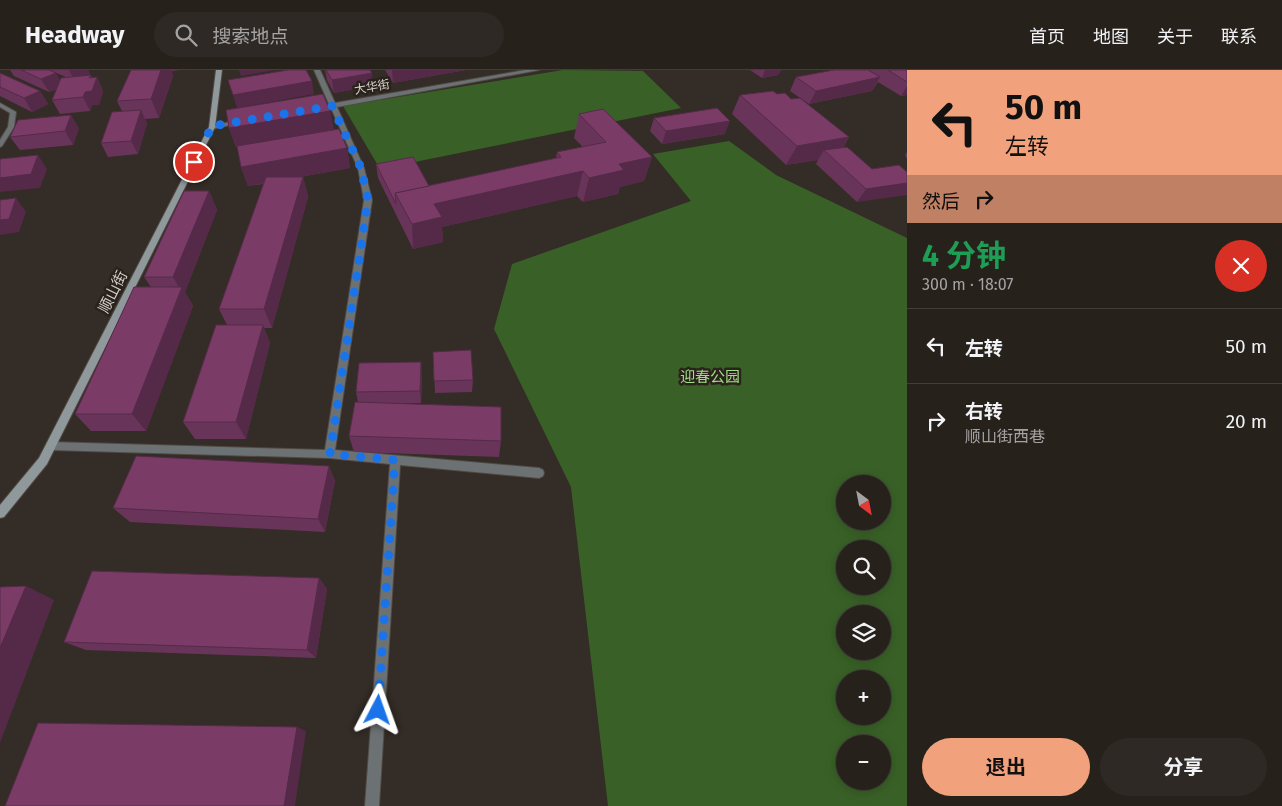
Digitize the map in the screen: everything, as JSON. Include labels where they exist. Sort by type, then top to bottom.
[{"type":"street","name":"顺山街","points":[[0,513],[43,462],[212,126],[219,70]]},
{"type":"street","points":[[317,70],[361,168],[368,200],[330,454]]},
{"type":"street","name":"大华街","points":[[313,109],[536,70]]},
{"type":"street","points":[[0,105],[13,112],[11,126],[0,145]]},
{"type":"street","points":[[212,126],[249,120]]},
{"type":"street","points":[[51,446],[330,454],[539,473]]},
{"type":"street","points":[[372,806],[395,460]]},
{"type":"green space","points":[[563,70],[643,71],[681,108],[380,169],[343,106]]},
{"type":"green space","name":"迎春公园","points":[[729,141],[776,175],[907,238],[907,806],[608,806],[571,487],[494,329],[512,264],[691,201],[653,154]]},
{"type":"building","points":[[21,70],[49,70],[56,73],[41,79]]},
{"type":"building","points":[[131,70],[161,70],[151,99],[117,101]]},
{"type":"building","points":[[288,70],[306,70],[312,81],[233,95],[228,80]]},
{"type":"building","points":[[326,70],[370,70],[372,73],[332,80]]},
{"type":"building","points":[[834,70],[868,70],[880,77],[816,91],[796,77]]},
{"type":"building","points":[[888,70],[907,70],[907,82]]},
{"type":"building","points":[[0,73],[40,91],[24,98],[0,87]]},
{"type":"building","points":[[91,75],[89,78],[97,77],[92,91],[85,92],[83,97],[52,100],[61,78]]},
{"type":"building","points":[[773,91],[777,94],[785,93],[791,99],[800,98],[849,137],[797,146],[740,95]]},
{"type":"building","points":[[323,94],[330,111],[229,128],[226,110]]},
{"type":"building","points":[[717,108],[730,121],[666,131],[654,118]]},
{"type":"building","points":[[603,109],[652,157],[619,164],[624,170],[589,178],[583,171],[434,204],[442,217],[412,224],[395,193],[561,157],[557,152],[606,142],[579,114]]},
{"type":"building","points":[[141,110],[131,141],[101,143],[112,112]]},
{"type":"building","points":[[71,115],[65,131],[10,137],[18,120]]},
{"type":"building","points":[[339,129],[347,148],[241,167],[237,146]]},
{"type":"building","points":[[847,147],[872,169],[899,165],[907,172],[907,183],[866,189],[824,150]]},
{"type":"building","points":[[38,155],[31,174],[0,178],[0,159]]},
{"type":"building","points":[[413,157],[429,186],[395,193],[396,204],[376,164]]},
{"type":"building","points":[[266,177],[303,177],[264,309],[219,309]]},
{"type":"building","points":[[184,191],[209,191],[173,277],[144,277]]},
{"type":"building","points":[[16,198],[9,219],[0,220],[0,200]]},
{"type":"building","points":[[134,287],[182,287],[132,414],[75,414]]},
{"type":"building","points":[[216,325],[263,325],[236,422],[183,422]]},
{"type":"building","points":[[471,350],[473,380],[434,381],[433,352]]},
{"type":"building","points":[[421,362],[420,391],[356,392],[359,363]]},
{"type":"building","points":[[355,402],[501,407],[501,441],[349,436]]},
{"type":"building","points":[[136,456],[329,466],[318,519],[113,508]]},
{"type":"building","points":[[92,571],[319,578],[307,650],[64,642]]},
{"type":"building","points":[[26,586],[0,648],[0,587]]},
{"type":"building","points":[[38,723],[297,727],[284,806],[5,806]]},
{"type":"route","points":[[194,162],[212,126],[332,106],[361,168],[368,200],[330,454],[395,460],[378,710]]}]
